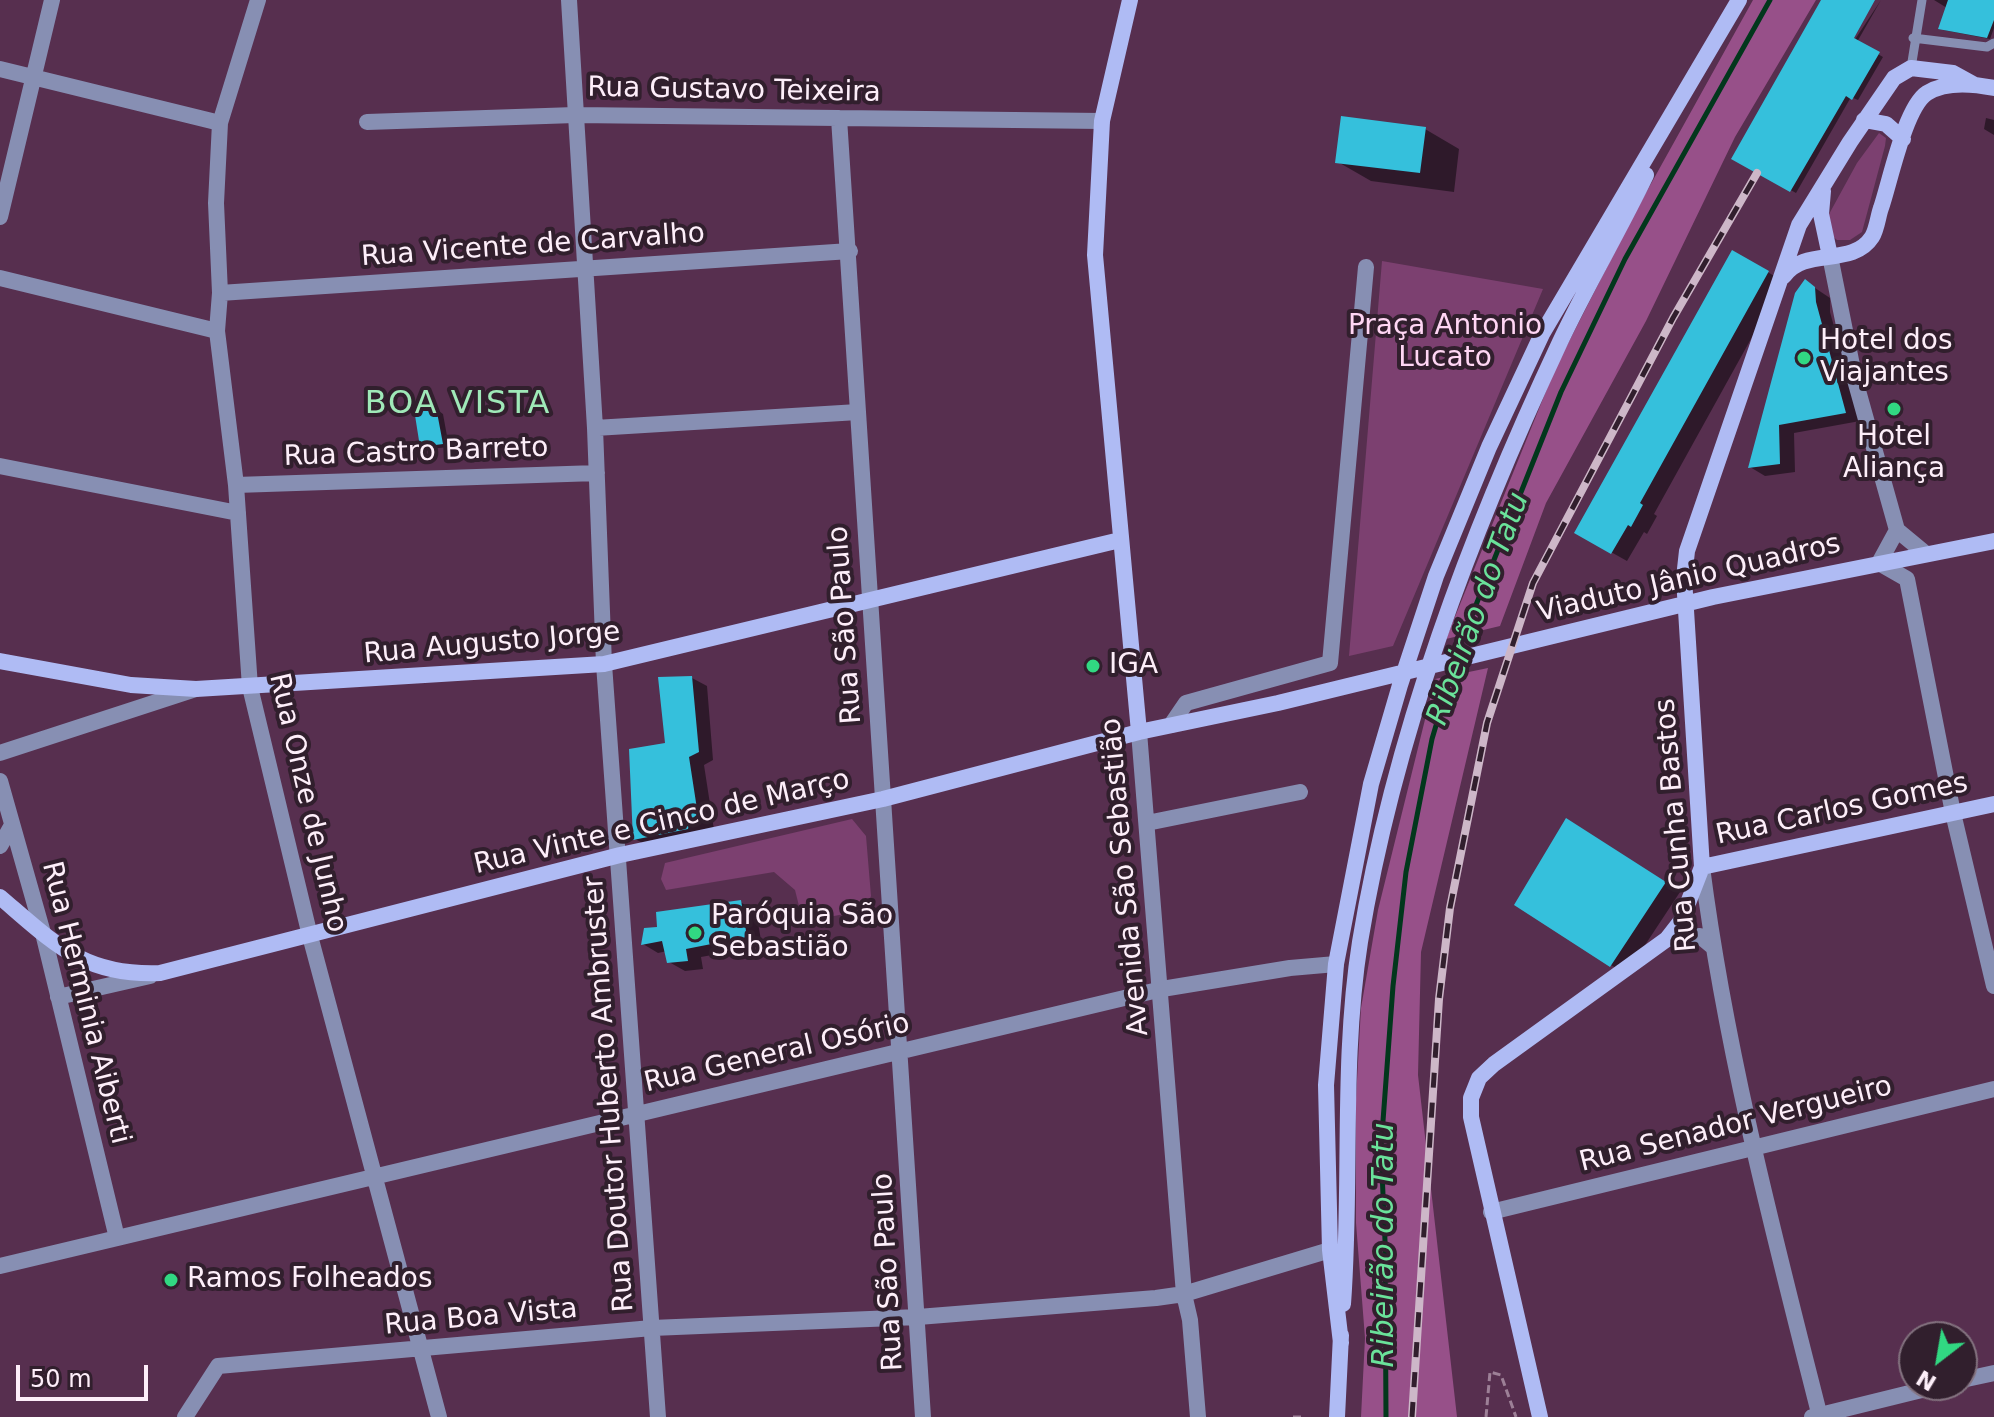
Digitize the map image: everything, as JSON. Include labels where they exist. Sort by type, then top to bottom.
[{"type":"main road","name":"Avenida São Sebastião","points":[[1130,0],[1102,121],[1095,255],[1139,732]]},
{"type":"main road","points":[[1350,1029],[1372,884],[1416,709],[1443,626],[1561,340],[1688,92],[1739,0]]},
{"type":"main road","points":[[1911,68],[1953,73],[1973,84],[1994,88]]},
{"type":"main road","name":"Rua Cunha Bastos","points":[[1702,867],[1684,578],[1687,551],[1799,225],[1864,120],[1894,78],[1911,68]]},
{"type":"main road","points":[[1781,281],[1811,258],[1853,253],[1871,238],[1917,104],[1927,93],[1973,84]]},
{"type":"main road","points":[[1341,1343],[1330,1250],[1326,1085],[1336,964],[1371,784],[1436,576],[1489,447],[1542,334],[1594,242],[1688,92]]},
{"type":"main road","points":[[1864,120],[1886,124],[1903,139]]},
{"type":"main road","points":[[1824,186],[1821,214],[1830,256]]},
{"type":"main road","name":"Rua Augusto Jorge","points":[[0,661],[131,685],[196,689],[604,664],[870,597],[1120,540]]},
{"type":"main road","name":"Viaduto Jânio Quadros","points":[[1278,703],[1713,597],[1994,541]]},
{"type":"main road","name":"Rua Vinte e Cinco de Março","points":[[160,973],[620,855],[883,799],[1139,732],[1278,703]]},
{"type":"main road","name":"Rua Carlos Gomes","points":[[1702,867],[1994,804]]},
{"type":"main road","points":[[1540,1417],[1491,1212],[1471,1117],[1471,1098],[1479,1078],[1494,1064],[1667,939],[1681,921],[1702,867]]},
{"type":"main road","points":[[0,897],[43,933],[90,965],[126,974],[160,973]]},
{"type":"main road","points":[[1336,964],[1348,982],[1350,1029],[1347,1249],[1337,1417]]},
{"type":"main road","points":[[1330,1250],[1347,1249]]},
{"type":"street","points":[[0,217],[52,0]]},
{"type":"street","name":"Rua Onze de Junho","points":[[258,0],[220,123],[216,203],[220,293],[217,331],[236,485],[250,687],[310,936],[377,1176],[439,1417]]},
{"type":"street","name":"Rua Doutor Huberto Ambruster","points":[[569,0],[595,428],[604,664],[658,1417]]},
{"type":"street","points":[[0,69],[220,123]]},
{"type":"street","name":"Rua Gustavo Teixeira","points":[[367,122],[575,115],[1102,121]]},
{"type":"street","name":"Rua São Paulo","points":[[839,118],[902,1052],[923,1417]]},
{"type":"street","name":"Rua Vicente de Carvalho","points":[[220,293],[850,251]]},
{"type":"street","points":[[1830,256],[1855,380],[1897,530],[1926,554]]},
{"type":"street","points":[[1171,725],[1186,703],[1330,663],[1366,267]]},
{"type":"street","points":[[0,278],[217,331]]},
{"type":"street","points":[[595,428],[858,412]]},
{"type":"street","points":[[0,466],[238,513]]},
{"type":"street","name":"Rua Castro Barreto","points":[[236,485],[597,473]]},
{"type":"street","points":[[1897,530],[1879,563],[1907,579],[1953,813],[1994,986]]},
{"type":"street","points":[[0,753],[196,689]]},
{"type":"street","name":"Avenida São Sebastião","points":[[1139,732],[1162,989],[1184,1294],[1190,1320],[1198,1417]]},
{"type":"street","name":"Rua Herminia Aiberti","points":[[0,781],[43,933],[117,1238]]},
{"type":"street","points":[[1147,823],[1300,792]]},
{"type":"street","points":[[0,846],[12,825]]},
{"type":"street","name":"Rua Cunha Bastos","points":[[1702,867],[1712,946],[1753,1146],[1816,1416]]},
{"type":"street","points":[[1667,939],[1700,936],[1712,946]]},
{"type":"street","name":"Rua General Osório","points":[[0,1266],[1162,989],[1290,968],[1336,964]]},
{"type":"street","name":"Rua Vinte e Cinco de Março","points":[[58,997],[160,973]]},
{"type":"street","name":"Rua Senador Vergueiro","points":[[1491,1212],[1994,1089]]},
{"type":"street","name":"Rua Boa Vista","points":[[185,1417],[218,1366],[652,1328],[918,1317],[1184,1294],[1330,1250]]},
{"type":"street","points":[[1816,1416],[1898,1396]]},
{"type":"lane","points":[[1911,68],[1914,34],[1922,0]]},
{"type":"lane","points":[[1914,34],[1987,47],[1994,43]]},
{"type":"path","points":[[1486,1417],[1490,1372],[1501,1375],[1516,1417]]},
{"type":"path","points":[[1293,1417],[1304,1417]]},
{"type":"green space","points":[[1879,133],[1886,138],[1885,146],[1862,232],[1850,240],[1837,240],[1829,233],[1828,216],[1857,163]]},
{"type":"green space","name":"Praça Antonio Lucato","points":[[1382,261],[1543,289],[1393,646],[1349,656]]},
{"type":"green space","points":[[852,819],[866,836],[871,896],[865,910],[803,922],[795,890],[774,872],[666,890],[661,879],[665,863]]},
{"type":"shaded area","points":[[1753,0],[1816,0],[1735,137],[1646,321],[1546,503],[1500,626],[1446,639],[1555,369],[1632,218]]},
{"type":"shaded area","points":[[1488,668],[1421,952],[1418,1075],[1457,1417],[1361,1417],[1365,1338],[1356,1223],[1356,1099],[1361,1008],[1378,910],[1435,679]]},
{"type":"building","points":[[1821,0],[1875,0],[1854,38],[1880,52],[1852,100],[1846,96],[1790,192],[1731,159]]},
{"type":"building","points":[[1948,0],[1994,0],[1994,20],[1987,38],[1938,29]]},
{"type":"building","points":[[1341,116],[1426,127],[1420,173],[1335,163]]},
{"type":"building","points":[[1732,250],[1769,271],[1640,503],[1643,505],[1631,527],[1628,525],[1611,554],[1574,533]]},
{"type":"building","name":"Hotel dos Viajantes","points":[[1805,279],[1815,287],[1816,302],[1846,413],[1779,425],[1780,464],[1748,468],[1795,293]]},
{"type":"building","points":[[436,407],[443,444],[420,447],[414,409]]},
{"type":"building","points":[[692,676],[699,752],[689,757],[699,822],[689,824],[688,829],[633,840],[629,749],[665,743],[658,677]]},
{"type":"building","points":[[1566,818],[1666,882],[1610,967],[1514,905]]},
{"type":"building","name":"Paróquia São Sebastião","points":[[741,900],[747,937],[686,949],[688,961],[667,963],[662,941],[641,945],[644,928],[657,927],[656,912]]},
{"type":"waterway","name":"Ribeirão do Tatu","points":[[1456,655],[1561,392],[1625,259],[1770,0]]},
{"type":"waterway","name":"Ribeirão do Tatu","points":[[1386,1417],[1381,1148],[1393,986],[1406,872],[1432,739],[1454,665]]},
{"type":"railway","points":[[1412,1417],[1439,999],[1450,908],[1487,723],[1533,583],[1673,318],[1757,173]]},
{"type":"place","name":"Hotel dos Viajantes","points":[[1804,358]]},
{"type":"place","name":"Hotel Aliança","points":[[1894,409]]},
{"type":"place","name":"IGA","points":[[1093,666]]},
{"type":"place","name":"Paróquia São Sebastião","points":[[695,933]]},
{"type":"place","name":"Ramos Folheados","points":[[171,1280]]},
{"type":"district","name":"BOA VISTA","points":[[458,405]]}]
